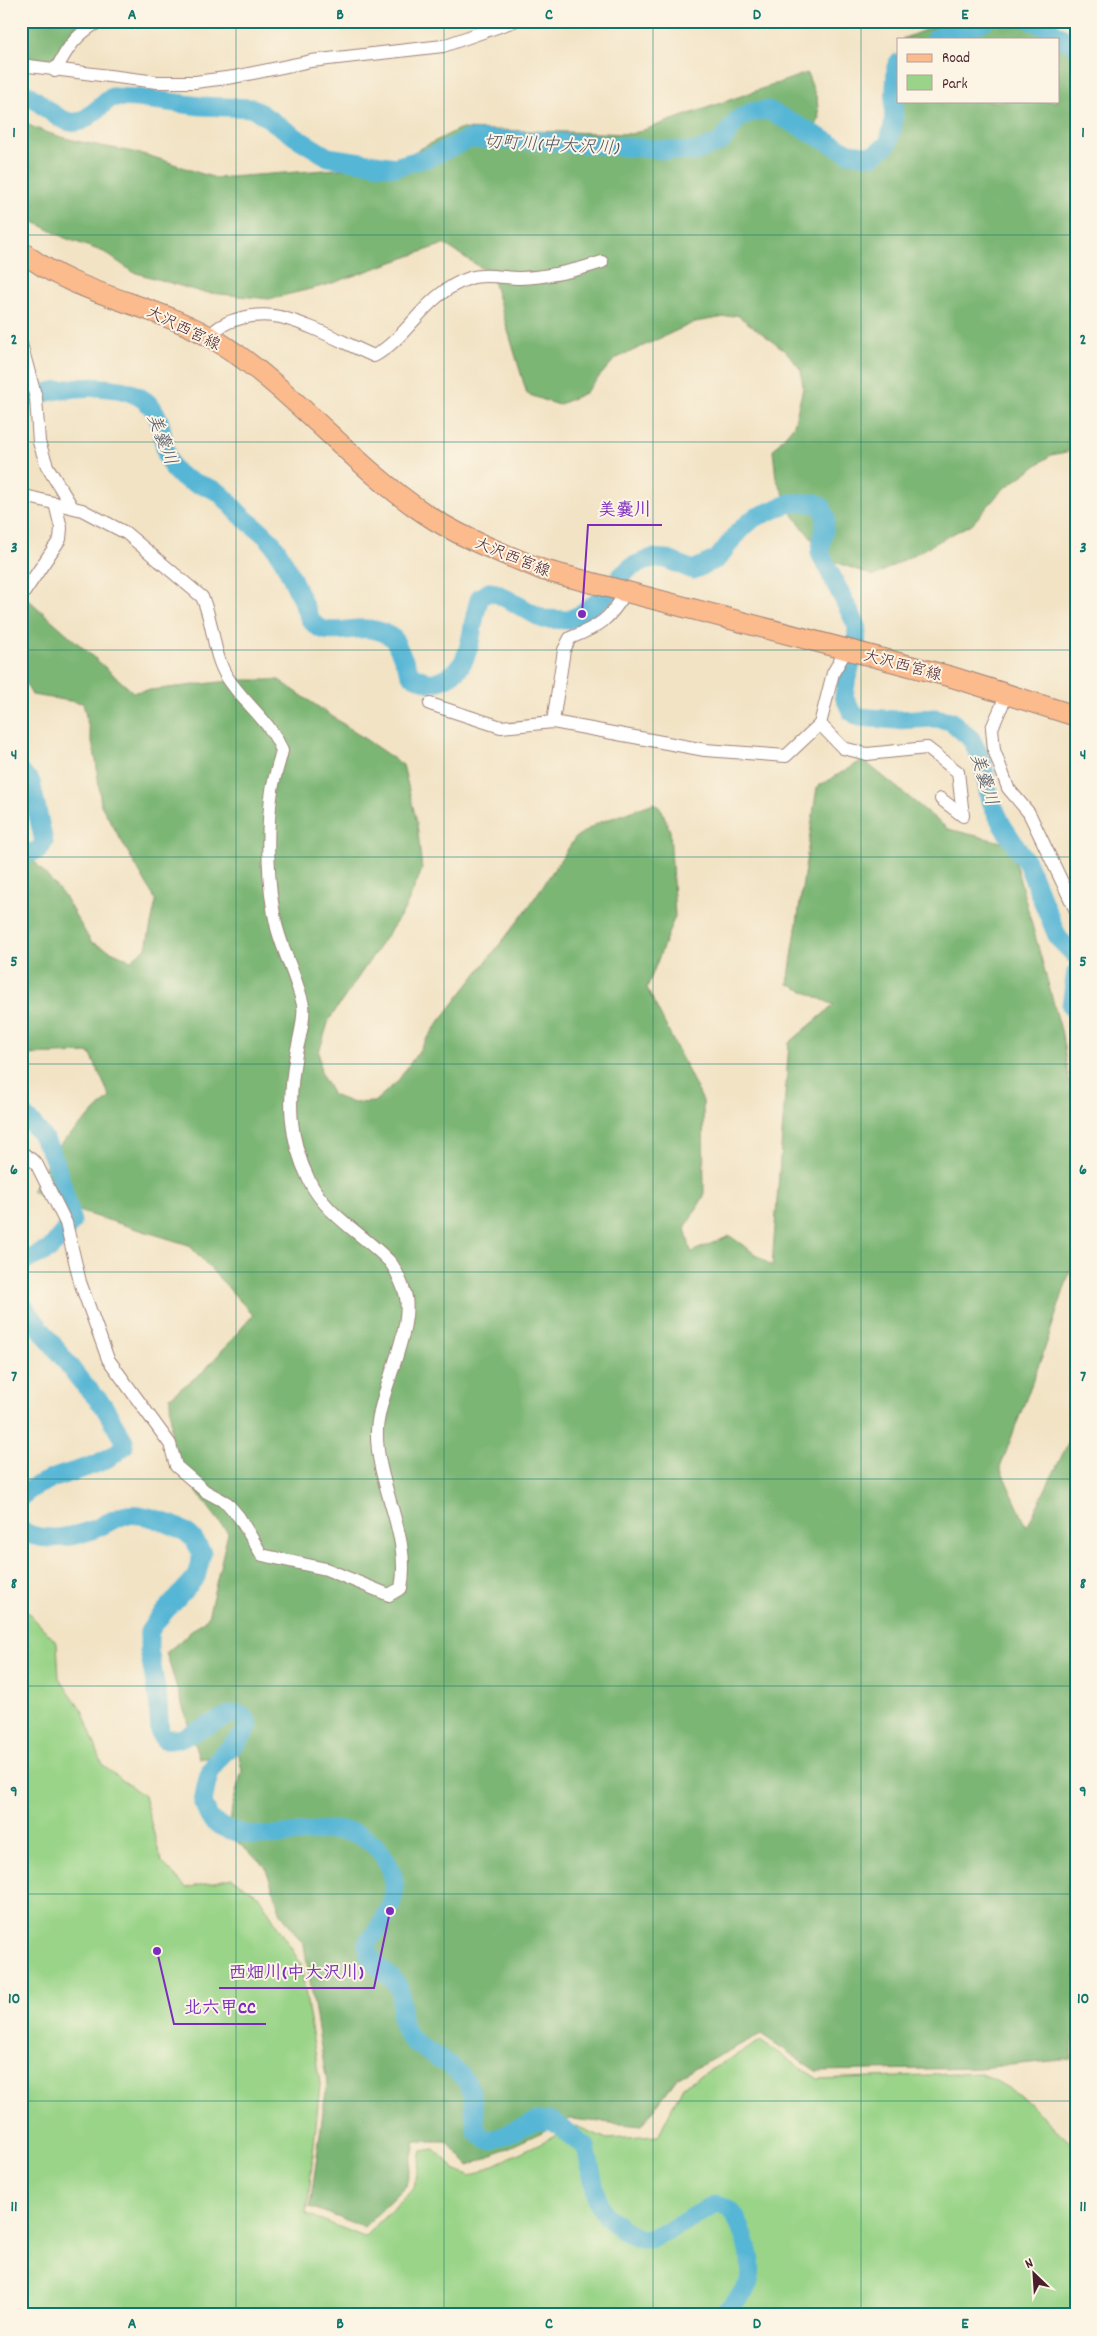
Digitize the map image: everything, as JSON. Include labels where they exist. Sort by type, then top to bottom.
[{"type":"main road","name":"大沢西宮線","points":[[21,252],[36,263],[65,279],[168,318],[209,337],[264,377],[370,470],[424,513],[481,545],[543,570],[854,651],[1007,694],[1076,716]]},
{"type":"street","points":[[55,71],[64,54],[83,30],[100,21]]},
{"type":"street","points":[[21,66],[156,82],[194,82],[234,77],[311,61],[443,46],[514,21]]},
{"type":"street","points":[[209,337],[215,329],[234,320],[278,317],[295,322],[374,356],[385,350],[417,315],[446,289],[472,277],[519,278],[548,276],[602,262]]},
{"type":"street","points":[[21,344],[36,398],[39,436],[47,466],[72,507]]},
{"type":"street","points":[[21,495],[82,510],[126,533],[202,596],[220,662],[227,677],[271,728],[282,751],[272,789],[269,841],[276,925],[303,1007],[295,1061],[290,1116],[295,1150],[319,1198],[391,1264],[405,1293],[405,1320],[381,1407],[377,1431],[380,1458],[399,1538],[404,1576],[401,1588],[389,1595],[326,1569],[262,1555],[239,1517],[227,1503],[199,1487],[176,1466],[170,1444],[108,1359],[80,1282],[71,1237],[66,1223],[36,1162],[21,1152]]},
{"type":"street","points":[[21,597],[60,539],[61,528],[54,503]]},
{"type":"street","points":[[554,722],[564,650],[570,638],[593,629],[612,614],[618,590]]},
{"type":"street","points":[[430,704],[501,727],[554,722],[705,750],[786,756],[820,724],[832,673],[854,651]]},
{"type":"street","points":[[1007,694],[992,728],[994,750],[1008,788],[1029,813],[1076,911]]},
{"type":"street","points":[[820,724],[843,748],[867,754],[928,748],[958,772],[963,816],[941,799]]},
{"type":"green space","points":[[21,21],[80,21],[53,65],[21,58]]},
{"type":"green space","points":[[948,21],[1011,23],[1029,28],[1050,38],[905,38]]},
{"type":"green space","points":[[1060,44],[1076,55],[1076,450],[1051,455],[1002,490],[973,523],[874,576],[827,559],[794,516],[776,478],[773,450],[794,425],[803,388],[801,370],[786,351],[737,315],[695,322],[615,359],[585,393],[558,405],[527,394],[491,274],[444,244],[327,285],[269,299],[201,292],[133,272],[104,252],[65,238],[21,215],[21,121],[51,134],[146,155],[216,178],[367,167],[410,154],[459,129],[632,134],[807,73],[817,99],[819,119],[811,138],[842,155],[872,160],[890,148],[897,129],[898,102],[1060,102]]},
{"type":"green space","points":[[22,594],[133,692],[238,680],[279,680],[403,765],[417,823],[422,870],[405,909],[329,1020],[319,1052],[321,1074],[333,1095],[353,1103],[374,1102],[397,1082],[439,1022],[525,912],[576,837],[598,823],[654,803],[662,810],[670,831],[675,916],[647,988],[703,1101],[704,1196],[685,1228],[691,1252],[730,1236],[772,1266],[789,1043],[834,1005],[788,984],[817,787],[863,760],[948,829],[1010,844],[1062,1034],[1076,1125],[1076,1253],[1044,1351],[1000,1468],[1027,1527],[1072,1435],[1076,1438],[1076,2033],[1073,2037],[1072,2059],[979,2068],[816,2071],[761,2034],[678,2077],[641,2126],[570,2119],[469,2166],[446,2141],[415,2141],[406,2186],[364,2227],[310,2207],[327,2083],[304,1945],[281,1913],[265,1866],[229,1835],[232,1807],[242,1771],[238,1751],[199,1759],[166,1653],[208,1617],[228,1533],[172,1459],[170,1397],[205,1370],[253,1315],[189,1245],[72,1209],[32,1191],[55,1149],[110,1097],[90,1053],[21,1055],[21,858],[29,855],[64,896],[91,942],[131,960],[146,948],[156,901],[101,805],[96,760],[83,703],[32,695],[21,675]]},
{"type":"green space","points":[[21,1605],[57,1643],[59,1678],[82,1710],[103,1766],[144,1796],[161,1861],[186,1888],[232,1878],[259,1896],[301,1964],[320,2084],[307,2214],[364,2237],[414,2188],[422,2151],[434,2149],[455,2169],[471,2176],[576,2126],[607,2139],[658,2136],[683,2086],[760,2041],[818,2079],[982,2073],[1020,2095],[1076,2148],[1076,2315],[21,2315]]},
{"type":"waterway","name":"切町川(中大沢川)","points":[[938,38],[985,21]]},
{"type":"waterway","name":"切町川(中大沢川)","points":[[1031,21],[1045,26],[1076,47]]},
{"type":"waterway","name":"切町川(中大沢川)","points":[[21,91],[68,122],[77,122],[85,119],[112,97],[137,98],[200,106],[253,108],[328,157],[395,167],[430,157],[469,139],[541,141],[695,152],[721,142],[738,119],[752,112],[768,110],[849,153],[872,156],[888,144],[893,126],[897,65]]},
{"type":"waterway","name":"美嚢川","points":[[21,399],[56,391],[98,387],[118,389],[135,395],[150,405],[159,420],[172,468],[181,477],[218,492],[245,519],[268,538],[280,555],[310,619],[315,625],[334,631],[363,629],[384,633],[394,639],[411,675],[430,683],[445,678],[456,671],[463,662],[468,650],[480,597],[489,592],[496,593],[543,619],[568,620],[582,614],[615,588],[621,576],[631,567],[652,558],[666,559],[693,570],[717,559],[740,530],[754,518],[790,503],[816,503],[822,507],[826,517],[820,553],[857,626],[856,650],[847,677],[844,696],[851,711],[859,717],[896,720],[935,718],[951,721],[971,739],[983,762],[989,797],[1002,825],[1027,863],[1058,938],[1076,956]]},
{"type":"waterway","points":[[21,773],[31,782],[44,842],[39,850],[21,856]]},
{"type":"waterway","points":[[1076,972],[1071,1006],[1076,1012]]},
{"type":"waterway","points":[[21,1114],[42,1136],[50,1150],[56,1164],[72,1222],[50,1249],[21,1263]]},
{"type":"waterway","points":[[21,1303],[80,1380],[103,1405],[124,1441],[124,1446],[113,1455],[100,1462],[45,1482],[32,1488],[21,1497]]},
{"type":"waterway","points":[[21,1530],[37,1537],[65,1537],[92,1530],[123,1516],[134,1515],[163,1521],[182,1530],[194,1540],[202,1553],[196,1577],[158,1619],[149,1632],[149,1650],[158,1700],[160,1734],[164,1739],[180,1739],[230,1715],[241,1715],[249,1724],[238,1741],[220,1757],[211,1771],[203,1803],[212,1821],[230,1830],[259,1836],[323,1830],[343,1831],[361,1836],[377,1847],[390,1868],[394,1889],[390,1908],[380,1926],[367,1943],[367,1950],[376,1965],[391,1977],[399,1987],[403,2026],[408,2036],[418,2045],[456,2070],[468,2085],[473,2103],[476,2131],[485,2139],[492,2140],[537,2121],[554,2122],[586,2147],[598,2203],[606,2216],[622,2230],[640,2239],[650,2239],[716,2204],[729,2209],[744,2236],[749,2256],[750,2275],[749,2282],[744,2291],[722,2315]]},
{"type":"place","name":"美嚢川","points":[[582,614]]},
{"type":"place","name":"西畑川(中大沢川)","points":[[390,1911]]},
{"type":"place","name":"北六甲CC","points":[[157,1951]]}]
